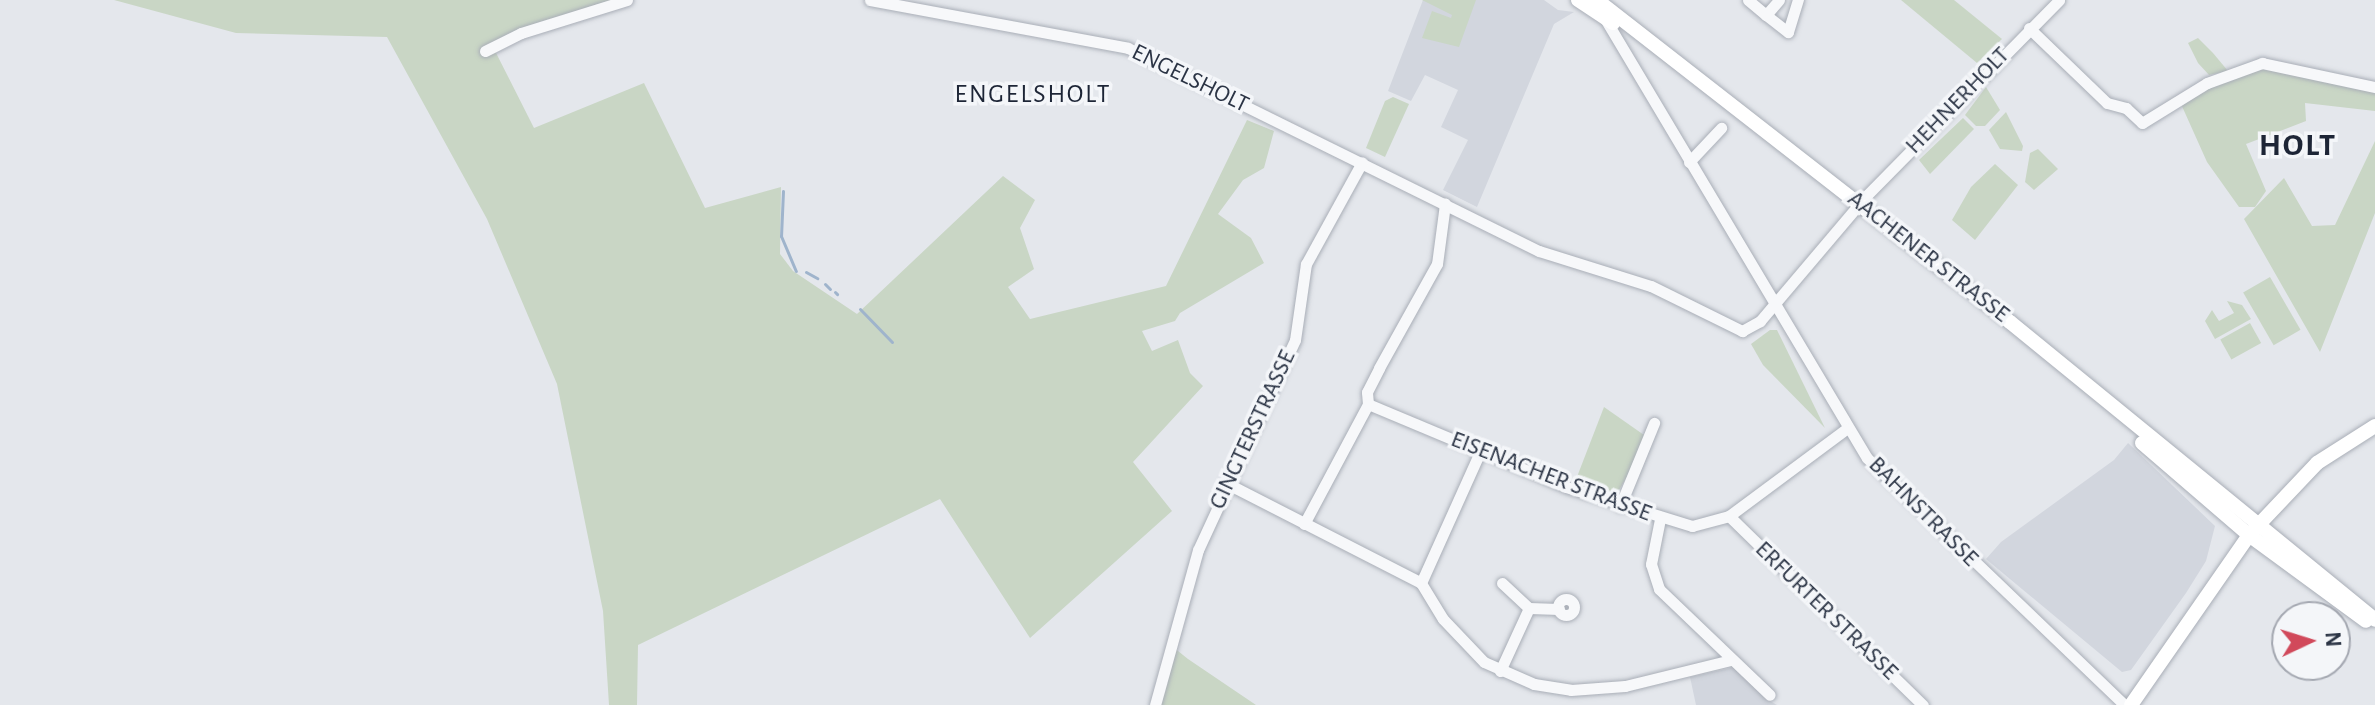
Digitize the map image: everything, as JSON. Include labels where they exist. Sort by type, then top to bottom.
[{"type":"main road","name":"AACHENER STRASSE","points":[[1576,0],[1757,124]]},
{"type":"main road","name":"AACHENER STRASSE","points":[[1595,0],[1859,203],[2095,394],[2254,529],[2336,604],[2375,627]]},
{"type":"main road","points":[[2131,705],[2254,529],[2324,457],[2375,426]]},
{"type":"main road","name":"AACHENER STRASSE","points":[[2254,529],[2375,620]]},
{"type":"street","points":[[485,51],[521,33],[627,0]]},
{"type":"street","name":"ENGELSHOLT","points":[[870,0],[1128,48],[1539,251],[1651,286],[1731,329],[1742,331],[1760,321],[1859,203]]},
{"type":"street","name":"BAHNSTRASSE","points":[[1576,0],[1616,42]]},
{"type":"street","name":"BAHNSTRASSE","points":[[1595,0],[1616,42],[1774,301],[1846,429],[1884,478],[2125,705]]},
{"type":"street","points":[[1748,0],[1788,32],[1798,0]]},
{"type":"street","points":[[1766,15],[1779,0]]},
{"type":"street","name":"HEHNERHOLT","points":[[1859,203],[2059,0]]},
{"type":"street","points":[[2029,28],[2107,103],[2126,108],[2142,123],[2207,83],[2262,63],[2375,87]]},
{"type":"street","points":[[1689,162],[1721,128]]},
{"type":"street","name":"GINGTERSTRASSE","points":[[1155,705],[1190,576],[1226,483],[1278,387],[1295,340],[1306,264],[1362,162]]},
{"type":"street","points":[[1304,524],[1368,404],[1367,392],[1379,368],[1437,264],[1445,204]]},
{"type":"street","name":"EISENACHER STRASSE","points":[[1368,404],[1479,454],[1620,506],[1692,526],[1729,516],[1846,429]]},
{"type":"street","points":[[1620,506],[1654,423]]},
{"type":"street","points":[[1421,583],[1479,454]]},
{"type":"street","points":[[1226,483],[1421,583],[1443,619],[1500,671],[1571,690],[1625,686],[1731,660]]},
{"type":"street","name":"ERFURTER STRASSE","points":[[1729,516],[1923,705]]},
{"type":"street","points":[[1660,519],[1651,564],[1659,589],[1770,695]]},
{"type":"street","points":[[1502,583],[1529,608],[1559,609]]},
{"type":"street","points":[[1500,671],[1529,608]]},
{"type":"shaded area","points":[[1423,0],[1544,0],[1558,10],[1574,12],[1554,24],[1477,207],[1443,190],[1468,140],[1441,127],[1458,90],[1425,75],[1411,101],[1388,91]]},
{"type":"shaded area","points":[[2128,443],[2215,526],[2206,561],[2186,593],[2131,670],[2122,672],[1986,559],[2001,542],[2114,460]]},
{"type":"shaded area","points":[[1735,667],[1765,698],[1777,705],[1696,705],[1690,677]]},
{"type":"green space","points":[[114,0],[615,0],[492,45],[534,128],[644,83],[705,208],[781,187],[780,254],[793,271],[857,314],[1003,176],[1035,200],[1020,228],[1034,269],[1008,287],[1030,319],[1166,286],[1247,120],[1274,131],[1264,168],[1243,180],[1218,214],[1251,238],[1264,263],[1180,313],[1175,321],[1142,331],[1152,351],[1178,340],[1190,373],[1203,386],[1133,462],[1172,511],[1030,638],[940,499],[638,645],[637,705],[609,705],[603,611],[557,384],[487,219],[387,37],[236,33]]},
{"type":"green space","points":[[1422,0],[1476,0],[1459,47],[1422,38],[1432,11],[1451,18],[1452,15]]},
{"type":"green space","points":[[1901,0],[1954,0],[2002,39],[1977,63]]},
{"type":"green space","points":[[2198,38],[2228,71],[2209,75],[2198,63],[2188,43]]},
{"type":"green space","points":[[2262,67],[2375,90],[2375,111],[2305,103],[2306,121],[2246,144],[2266,191],[2255,207],[2239,207],[2207,162],[2181,104],[2210,85]]},
{"type":"green space","points":[[1986,87],[2000,110],[1985,126],[1976,126],[1965,115]]},
{"type":"green space","points":[[1393,97],[1409,104],[1385,157],[1366,148],[1385,101]]},
{"type":"green space","points":[[2006,112],[2023,146],[2022,151],[2000,149],[1989,130]]},
{"type":"green space","points":[[1963,118],[1974,129],[1930,174],[1919,160]]},
{"type":"green space","points":[[2375,141],[2375,213],[2320,352],[2244,219],[2284,178],[2312,226],[2335,225]]},
{"type":"green space","points":[[2038,149],[2058,169],[2034,190],[2025,182],[2030,153]]},
{"type":"green space","points":[[1995,164],[2018,185],[1975,240],[1952,220],[1971,187]]},
{"type":"green space","points":[[2270,277],[2300,330],[2274,345],[2243,293]]},
{"type":"green space","points":[[2227,301],[2242,305],[2251,319],[2215,339],[2205,321],[2212,310],[2219,321],[2234,313]]},
{"type":"green space","points":[[2250,323],[2261,343],[2231,360],[2220,339]]},
{"type":"green space","points":[[1770,330],[1777,330],[1825,428],[1763,365],[1751,344]]},
{"type":"green space","points":[[1604,407],[1644,435],[1647,442],[1615,497],[1575,482]]},
{"type":"green space","points":[[1173,647],[1188,659],[1256,705],[1160,705]]},
{"type":"waterway","points":[[783,191],[781,236],[796,271]]},
{"type":"waterway","points":[[806,272],[817,278]]},
{"type":"waterway","points":[[825,284],[830,289]]},
{"type":"waterway","points":[[860,309],[892,342]]},
{"type":"district","name":"ENGELSHOLT","points":[[1033,95]]},
{"type":"district","name":"HOLT","points":[[2298,145]]}]
